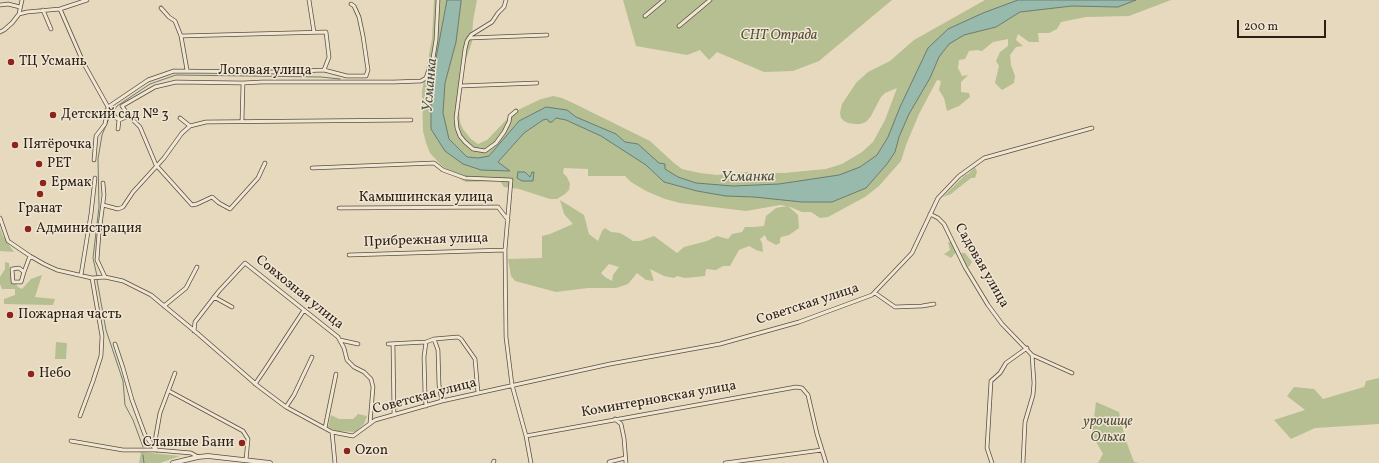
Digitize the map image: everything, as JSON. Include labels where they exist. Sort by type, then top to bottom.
[{"type":"street","points":[[20,14],[22,0]]},
{"type":"street","points":[[0,32],[12,23],[20,14],[60,9],[87,0]]},
{"type":"street","points":[[309,0],[314,32]]},
{"type":"street","name":"Логовая улица","points":[[129,116],[122,106],[155,87],[166,83],[183,81],[242,83],[420,81],[426,78],[433,58],[436,40],[438,0]]},
{"type":"street","points":[[506,0],[506,5],[504,8],[498,13],[492,22],[469,38],[464,49],[456,118],[457,128],[460,136],[473,148],[485,151],[491,148],[504,132],[510,116],[516,112]]},
{"type":"street","points":[[645,16],[664,0]]},
{"type":"street","points":[[680,26],[710,0]]},
{"type":"street","points":[[0,5],[8,4],[20,7]]},
{"type":"street","points":[[94,160],[96,136],[105,124],[108,108],[148,80],[174,71],[275,72],[324,70],[347,76],[366,76],[368,70],[363,36],[359,17],[354,6],[351,4]]},
{"type":"street","points":[[161,8],[169,17],[175,20],[187,70]]},
{"type":"street","points":[[60,9],[84,64],[108,108],[119,120]]},
{"type":"street","points":[[43,10],[51,29]]},
{"type":"street","points":[[180,36],[326,32],[329,57],[324,70]]},
{"type":"street","points":[[469,38],[547,35]]},
{"type":"street","points":[[242,83],[242,121]]},
{"type":"street","points":[[460,86],[537,83]]},
{"type":"street","points":[[119,120],[129,116],[140,127],[156,165],[192,205],[198,204],[212,197],[230,209],[258,178],[265,163]]},
{"type":"street","points":[[180,118],[190,126]]},
{"type":"street","points":[[118,129],[119,120]]},
{"type":"street","points":[[102,205],[118,209],[123,207],[133,192],[164,158],[182,133],[190,126],[206,122],[242,121],[411,120]]},
{"type":"street","name":"Советская улица","points":[[0,218],[8,241],[30,256],[57,270],[92,278],[105,277],[123,281],[151,295],[188,325],[255,384],[286,407],[332,432],[353,436],[375,420],[442,401],[610,364],[720,344],[799,322],[872,295],[912,253],[938,198],[959,176],[984,158],[1092,128]]},
{"type":"street","points":[[312,168],[434,163],[444,170],[466,178],[511,180],[504,250],[506,337],[512,385],[526,436],[531,463]]},
{"type":"street","points":[[81,275],[95,178]]},
{"type":"street","points":[[103,183],[104,195],[97,260],[105,277]]},
{"type":"street","name":"Камышинская улица","points":[[339,208],[498,206],[508,220]]},
{"type":"street","name":"Садовая улица","points":[[930,214],[938,218],[944,224],[965,267],[988,306],[1002,324],[1027,348],[1032,355]]},
{"type":"street","name":"Прибрежная улица","points":[[349,255],[504,250]]},
{"type":"street","points":[[24,272],[19,268],[12,269],[13,282],[21,282],[30,256]]},
{"type":"street","name":"Совхозная улица","points":[[214,297],[231,276],[245,263],[338,337],[344,348],[347,360],[371,379],[373,387],[370,423]]},
{"type":"street","points":[[164,306],[186,288],[197,267]]},
{"type":"street","points":[[80,416],[101,356],[102,336],[92,278]]},
{"type":"street","points":[[875,293],[895,307],[934,304]]},
{"type":"street","points":[[188,325],[195,322],[214,297],[232,307]]},
{"type":"street","points":[[255,384],[304,310]]},
{"type":"street","points":[[194,331],[195,322]]},
{"type":"street","points":[[388,344],[426,342],[434,339],[458,337],[475,359],[478,393]]},
{"type":"street","points":[[434,339],[438,350],[439,385],[442,401]]},
{"type":"street","points":[[340,340],[358,344]]},
{"type":"street","points":[[344,348],[350,342]]},
{"type":"street","points":[[426,342],[424,371],[426,406]]},
{"type":"street","points":[[115,344],[143,430],[156,450]]},
{"type":"street","points":[[393,344],[394,415]]},
{"type":"street","points":[[992,463],[986,448],[991,381],[1000,373],[1006,363],[1027,348]]},
{"type":"street","points":[[1023,463],[1025,422],[1033,395],[1034,382],[1032,355],[1072,373]]},
{"type":"street","points":[[286,407],[294,395],[312,357]]},
{"type":"street","points":[[156,450],[155,441],[160,414],[175,373]]},
{"type":"street","points":[[325,428],[336,374]]},
{"type":"street","name":"Коминтерновская улица","points":[[526,436],[796,387],[805,389],[808,395],[822,450]]},
{"type":"street","points":[[169,391],[243,431],[248,439],[246,460]]},
{"type":"street","points":[[615,419],[621,424],[626,463]]},
{"type":"street","points":[[332,432],[334,463]]},
{"type":"street","points":[[71,441],[123,450],[156,450],[191,453],[198,457]]},
{"type":"street","points":[[725,463],[822,450],[826,463]]},
{"type":"street","points":[[173,463],[198,457],[219,457],[270,463]]},
{"type":"street","points":[[604,463],[625,458]]},
{"type":"green space","points":[[434,0],[477,0],[473,21],[472,42],[464,65],[459,112],[460,122],[463,129],[471,139],[478,144],[487,140],[511,115],[520,109],[541,99],[553,96],[573,103],[650,141],[682,169],[717,175],[745,172],[784,173],[826,169],[842,164],[862,152],[873,142],[885,120],[897,88],[885,93],[881,97],[871,116],[866,122],[855,124],[844,121],[841,118],[840,113],[842,104],[856,83],[868,72],[890,61],[914,40],[985,0],[1171,0],[1129,16],[1086,17],[1061,22],[1057,29],[1049,33],[1038,33],[1039,42],[1029,42],[1018,34],[1016,40],[1023,46],[1016,47],[1010,55],[1011,65],[1015,76],[1014,83],[1002,90],[995,83],[999,66],[996,61],[1000,52],[1008,46],[1008,39],[993,42],[982,51],[969,51],[965,59],[959,60],[958,68],[962,76],[968,75],[961,82],[961,92],[969,93],[970,97],[959,106],[947,111],[944,98],[939,90],[941,81],[937,80],[919,114],[901,161],[879,186],[865,197],[828,217],[820,218],[811,212],[802,212],[788,206],[798,215],[799,228],[789,235],[781,237],[780,243],[776,245],[767,240],[765,235],[760,239],[763,252],[749,246],[739,250],[730,266],[723,266],[716,270],[706,269],[705,276],[685,278],[677,276],[674,278],[664,276],[650,269],[654,281],[646,280],[637,273],[628,284],[616,288],[588,288],[556,292],[515,281],[511,276],[508,259],[542,258],[542,236],[573,224],[564,214],[560,200],[584,215],[589,234],[598,241],[602,231],[605,228],[611,232],[620,233],[633,241],[640,241],[654,236],[677,253],[684,247],[707,241],[717,236],[728,239],[732,234],[742,232],[745,227],[764,226],[766,216],[776,208],[787,206],[780,205],[746,211],[680,203],[665,199],[646,191],[631,182],[625,176],[588,176],[588,169],[564,168],[563,173],[567,177],[570,184],[569,190],[557,199],[550,199],[519,189],[504,187],[500,181],[466,182],[455,176],[440,164],[430,153],[423,131],[422,91],[432,39]],"holes":[[[609,264],[619,267],[613,275],[612,281],[601,273]]]},
{"type":"green space","name":"СНТ Отрада","points":[[623,0],[892,0],[819,61],[793,71],[764,72],[717,52],[709,60],[700,50],[687,55],[636,46]]},
{"type":"green space","points":[[975,167],[977,172],[975,178],[971,178],[951,194],[943,197],[965,175]]},
{"type":"green space","points":[[0,228],[3,236],[14,252],[0,251]]},
{"type":"green space","points":[[948,242],[952,242],[957,251],[951,258],[944,254],[950,250]]},
{"type":"green space","points":[[961,253],[965,253],[972,262],[969,267],[966,265]]},
{"type":"green space","points":[[5,262],[9,263],[11,283],[16,284],[22,289],[31,279],[42,275],[35,297],[55,299],[53,305],[4,304],[4,299],[15,295],[15,289],[2,289],[0,284],[0,277],[5,269]]},
{"type":"green space","points":[[56,342],[67,343],[66,359],[55,359]]},
{"type":"green space","points":[[1379,378],[1379,424],[1315,428],[1291,439],[1274,420],[1305,410],[1287,396],[1294,387],[1314,389],[1323,399],[1364,387],[1366,381]]},
{"type":"green space","name":"урочище Ольха","points":[[1096,402],[1119,412],[1125,438],[1134,462],[1140,463],[1098,463],[1103,454],[1092,434]]},
{"type":"green space","points":[[358,414],[367,416],[364,424],[355,432],[336,431],[328,427],[331,415],[339,419],[353,419]]},
{"type":"green space","points":[[141,452],[180,456],[160,463],[139,463]]},
{"type":"water","name":"Усманка","points":[[447,0],[461,0],[461,2],[456,42],[445,83],[443,113],[449,139],[467,157],[478,158],[489,156],[519,121],[546,107],[567,110],[576,117],[616,134],[625,142],[638,144],[659,163],[665,164],[665,169],[678,177],[696,183],[733,186],[779,184],[839,175],[860,167],[877,155],[888,137],[900,107],[928,48],[948,29],[983,13],[1018,0],[1136,0],[1118,7],[1072,6],[1020,12],[996,27],[964,35],[949,44],[939,57],[930,78],[909,114],[899,137],[895,152],[887,164],[866,188],[832,202],[802,202],[754,197],[726,196],[697,191],[664,182],[646,165],[601,136],[566,120],[556,118],[552,122],[549,122],[547,119],[543,120],[524,133],[498,162],[510,171],[481,170],[463,164],[445,151],[431,129],[431,85]]},
{"type":"water","points":[[518,172],[525,172],[530,177],[532,172],[534,172],[533,181],[522,181],[517,178]]},
{"type":"waterway","points":[[113,112],[117,106],[150,84],[176,75],[321,77],[340,79]]},
{"type":"waterway","points":[[97,276],[93,258],[99,207],[98,159],[102,135],[110,116]]},
{"type":"waterway","points":[[97,280],[106,330],[123,381],[125,405],[133,420],[143,447]]},
{"type":"waterway","points":[[143,455],[144,463]]},
{"type":"place","name":"ТЦ Усмань","points":[[11,62]]},
{"type":"place","name":"Детский сад № 3","points":[[53,115]]},
{"type":"place","name":"Пятёрочка","points":[[15,145]]},
{"type":"place","name":"РЕТ","points":[[39,164]]},
{"type":"place","name":"Ермак","points":[[43,183]]},
{"type":"place","name":"Гранат","points":[[40,194]]},
{"type":"place","name":"Администрация","points":[[28,229]]},
{"type":"place","name":"Пожарная часть","points":[[10,315]]},
{"type":"place","name":"Небо","points":[[31,374]]},
{"type":"place","name":"Славные Бани","points":[[242,443]]},
{"type":"place","name":"Ozon","points":[[347,451]]}]
